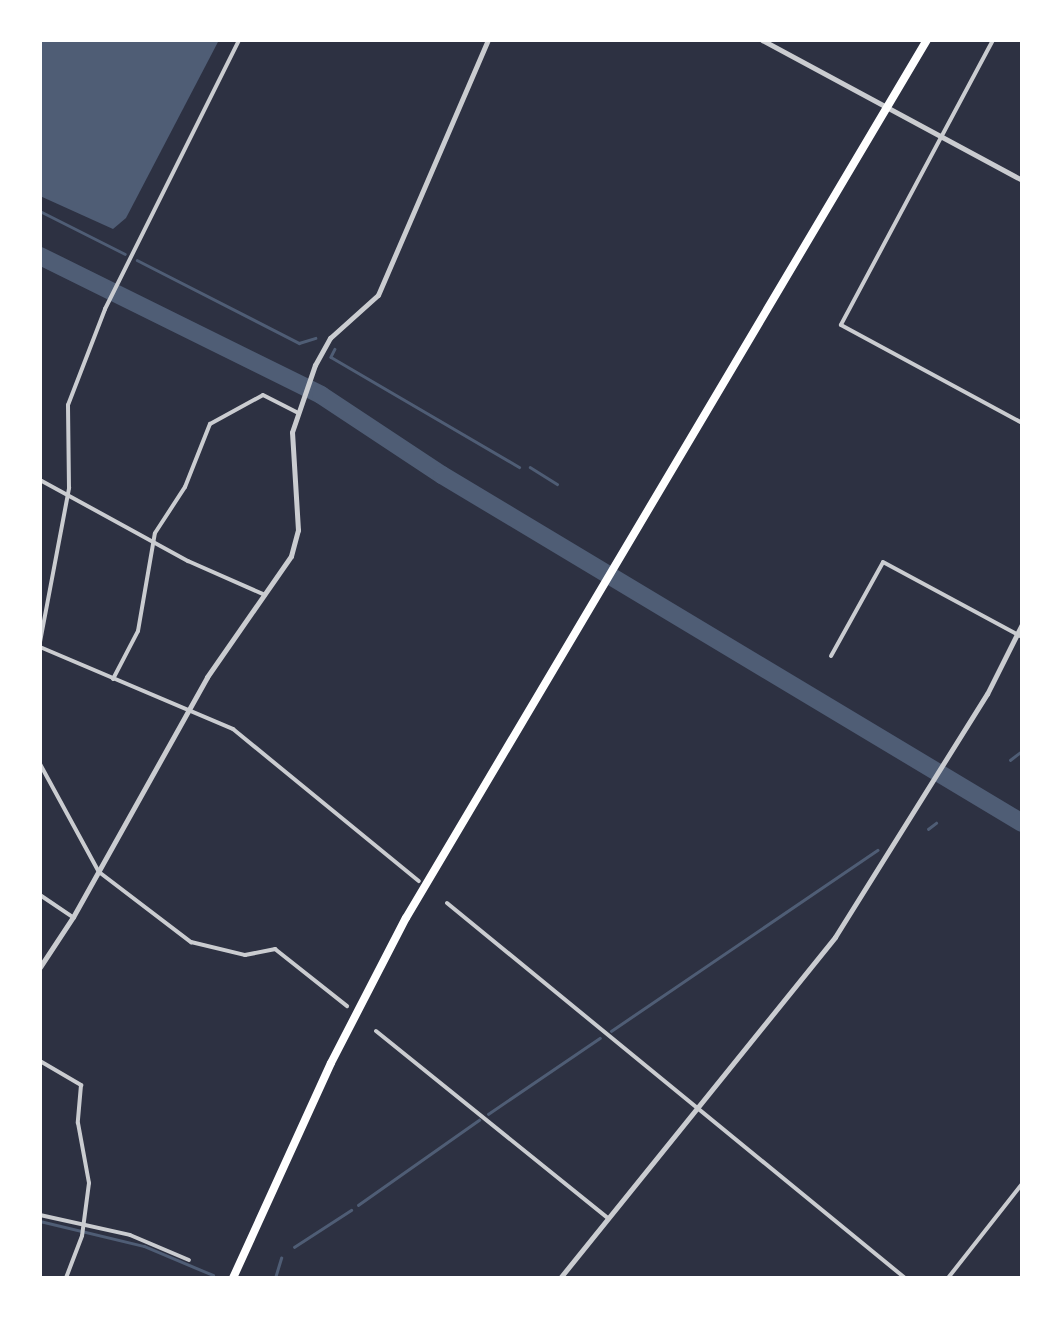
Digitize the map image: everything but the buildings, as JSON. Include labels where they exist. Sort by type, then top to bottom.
[{"type":"highway","points":[[233,1278],[283,1163],[406,918],[927,40]]},
{"type":"street","points":[[240,40],[105,309],[68,405],[68,494],[40,644],[232,729],[419,881]]},
{"type":"street","points":[[40,967],[99,872],[192,709],[206,677],[288,563],[296,540],[292,441],[298,410],[314,368],[330,338],[378,296],[488,40]]},
{"type":"street","points":[[762,40],[1022,180]]},
{"type":"street","points":[[993,40],[841,325],[1022,423]]},
{"type":"street","points":[[113,679],[138,632],[153,541],[185,488],[214,420],[263,396],[298,410]]},
{"type":"street","points":[[40,480],[266,596]]},
{"type":"street","points":[[831,656],[882,562],[1020,636]]},
{"type":"street","points":[[560,1278],[835,936],[955,746],[1020,636],[1022,624]]},
{"type":"street","points":[[40,764],[99,872],[191,942],[245,955],[275,948],[347,1006]]},
{"type":"street","points":[[40,894],[73,917]]},
{"type":"street","points":[[447,903],[905,1278]]},
{"type":"street","points":[[376,1032],[608,1218]]},
{"type":"street","points":[[40,1061],[82,1085],[78,1123],[89,1175],[84,1225],[66,1278]]},
{"type":"street","points":[[948,1278],[1022,1184]]},
{"type":"street","points":[[40,1216],[136,1237],[189,1260]]},
{"type":"water","points":[[40,40],[219,40],[126,218],[113,229],[40,196]]},
{"type":"waterway","points":[[40,211],[125,254]]},
{"type":"waterway","points":[[40,256],[321,395],[442,475],[1022,823]]},
{"type":"waterway","points":[[137,260],[299,343],[315,338]]},
{"type":"waterway","points":[[335,349],[331,357],[519,467]]},
{"type":"waterway","points":[[530,467],[557,484]]},
{"type":"waterway","points":[[1010,760],[1022,751]]},
{"type":"waterway","points":[[928,829],[936,823]]},
{"type":"waterway","points":[[611,1031],[877,850]]},
{"type":"waterway","points":[[488,1114],[600,1038]]},
{"type":"waterway","points":[[358,1205],[479,1120]]},
{"type":"waterway","points":[[294,1247],[351,1210]]},
{"type":"waterway","points":[[40,1221],[144,1246],[213,1275]]},
{"type":"waterway","points":[[275,1278],[281,1258]]}]
